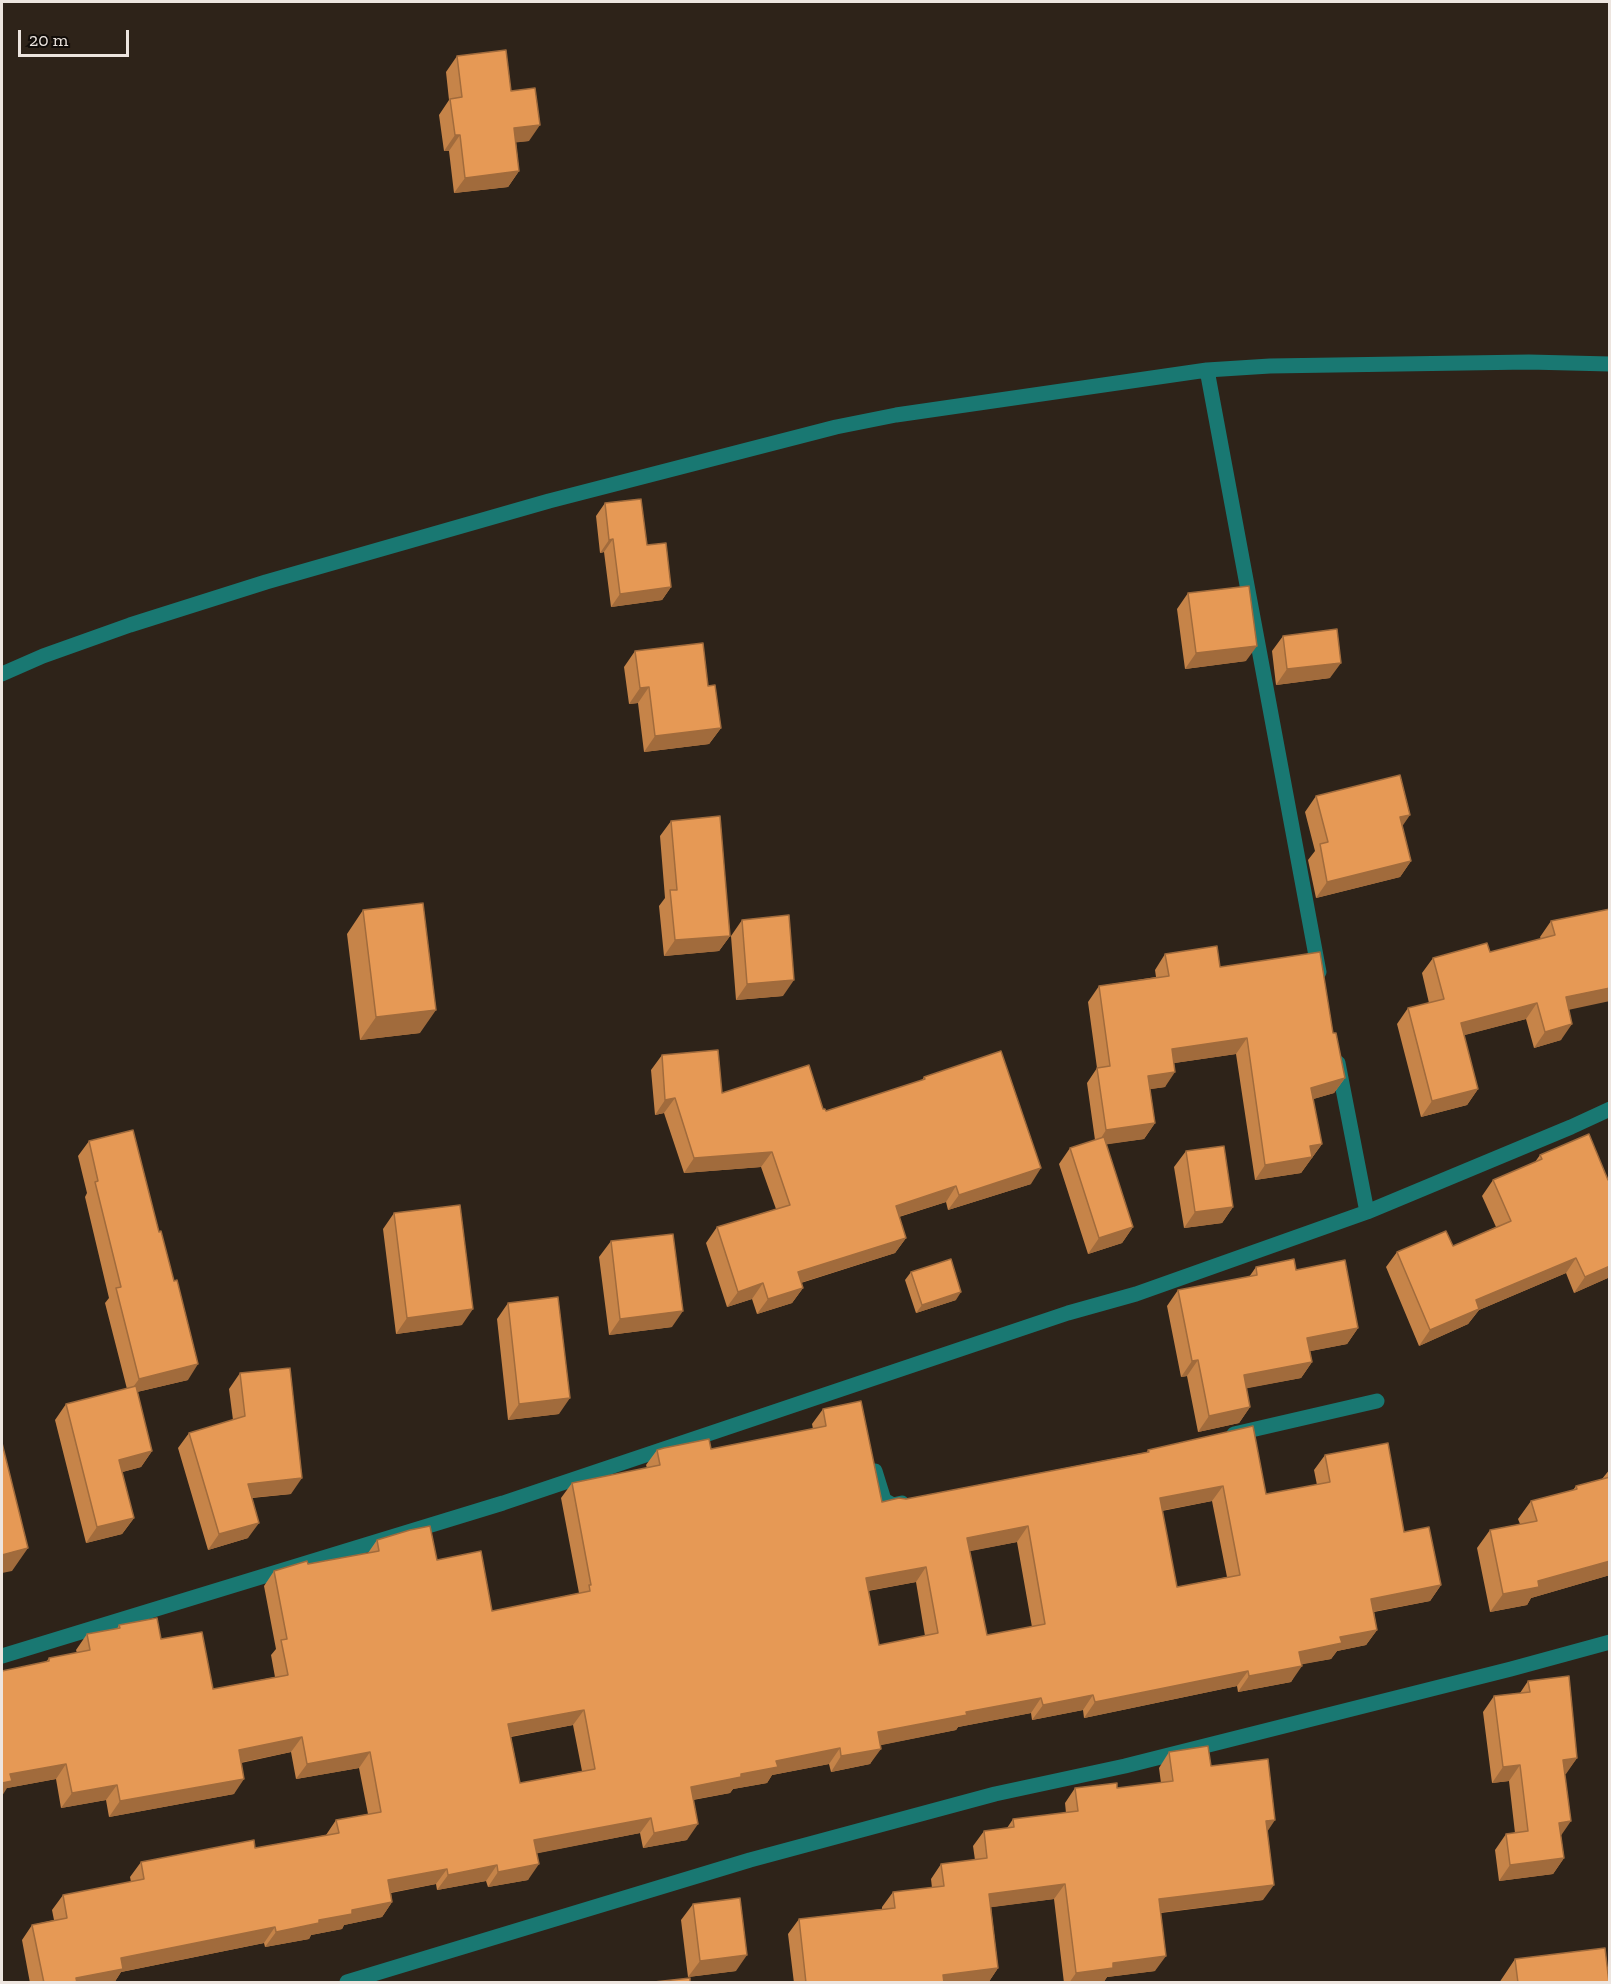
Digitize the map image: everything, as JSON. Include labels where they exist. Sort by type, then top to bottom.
[{"type":"street","points":[[2,674],[43,656],[130,625],[266,582],[549,501],[836,427],[896,415],[1208,370],[1270,366],[1610,364]]},
{"type":"street","points":[[1208,370],[1322,984]]},
{"type":"street","points":[[1336,1053],[1367,1212]]},
{"type":"street","points":[[2,1656],[503,1503],[855,1390],[1068,1312],[1136,1294],[1367,1212],[1610,1109]]},
{"type":"street","points":[[1214,1438],[1377,1401]]},
{"type":"street","points":[[872,1460],[880,1492],[888,1504],[916,1501]]},
{"type":"street","points":[[346,1983],[750,1860],[995,1794],[1125,1766],[1610,1642]]},
{"type":"building","points":[[506,50],[511,91],[535,88],[540,125],[514,128],[519,171],[465,178],[460,135],[455,135],[450,99],[462,97],[457,56]]},
{"type":"building","points":[[641,499],[647,545],[666,543],[671,587],[620,594],[613,539],[609,540],[605,503]]},
{"type":"building","points":[[1249,586],[1257,646],[1196,653],[1188,593]]},
{"type":"building","points":[[1337,629],[1341,663],[1287,669],[1283,636]]},
{"type":"building","points":[[703,643],[708,686],[715,685],[721,728],[655,736],[649,687],[640,688],[635,651]]},
{"type":"building","points":[[1400,775],[1410,815],[1400,817],[1411,861],[1327,882],[1320,844],[1328,842],[1316,796]]},
{"type":"building","points":[[720,816],[730,936],[675,940],[670,890],[677,890],[671,821]]},
{"type":"building","points":[[423,903],[436,1010],[376,1017],[363,910]]},
{"type":"building","points":[[1610,909],[1610,988],[1566,997],[1572,1024],[1545,1032],[1537,1003],[1461,1023],[1478,1089],[1432,1101],[1408,1008],[1444,999],[1433,958],[1487,943],[1490,952],[1555,935],[1551,921]]},
{"type":"building","points":[[789,915],[794,980],[747,984],[742,920]]},
{"type":"building","points":[[1217,946],[1220,967],[1320,952],[1333,1033],[1336,1033],[1345,1078],[1311,1088],[1322,1144],[1310,1146],[1312,1157],[1265,1165],[1247,1038],[1172,1049],[1175,1072],[1148,1076],[1155,1123],[1106,1130],[1097,1068],[1110,1066],[1099,986],[1169,976],[1165,954]]},
{"type":"building","points":[[718,1050],[722,1093],[809,1065],[823,1109],[826,1111],[925,1079],[924,1077],[1001,1051],[1041,1168],[959,1195],[956,1186],[896,1206],[906,1238],[798,1272],[803,1288],[768,1299],[763,1283],[738,1292],[717,1227],[790,1205],[772,1152],[694,1158],[675,1098],[665,1100],[662,1055]]},
{"type":"building","points":[[133,1130],[159,1232],[161,1231],[174,1281],[177,1280],[198,1364],[139,1379],[116,1288],[121,1287],[95,1182],[98,1181],[89,1141]]},
{"type":"building","points":[[1589,1134],[1608,1180],[1610,1180],[1610,1266],[1585,1277],[1576,1258],[1476,1300],[1479,1309],[1430,1330],[1397,1252],[1446,1231],[1453,1246],[1511,1221],[1493,1180],[1542,1159],[1540,1155]]},
{"type":"building","points":[[1104,1137],[1133,1227],[1099,1238],[1070,1148]]},
{"type":"building","points":[[1224,1146],[1233,1207],[1195,1212],[1186,1151]]},
{"type":"building","points":[[460,1205],[473,1309],[407,1318],[394,1213]]},
{"type":"building","points":[[673,1234],[683,1311],[620,1319],[611,1241]]},
{"type":"building","points":[[951,1259],[961,1292],[922,1305],[911,1272]]},
{"type":"building","points":[[1294,1259],[1296,1270],[1345,1260],[1358,1328],[1307,1338],[1312,1362],[1244,1375],[1250,1407],[1209,1416],[1198,1360],[1192,1361],[1178,1290],[1257,1275],[1256,1267]]},
{"type":"building","points":[[558,1297],[570,1398],[519,1404],[508,1303]]},
{"type":"building","points":[[290,1368],[302,1478],[248,1484],[259,1523],[219,1534],[189,1433],[245,1416],[240,1373]]},
{"type":"building","points":[[136,1386],[152,1451],[119,1460],[134,1518],[97,1527],[66,1404]]},
{"type":"building","points":[[861,1401],[882,1502],[1149,1452],[1148,1450],[1253,1426],[1266,1494],[1330,1482],[1325,1455],[1388,1443],[1404,1532],[1429,1527],[1441,1585],[1371,1599],[1377,1630],[1340,1637],[1342,1643],[1299,1652],[1302,1666],[1249,1676],[1248,1671],[1095,1702],[1093,1695],[1043,1705],[1041,1698],[878,1732],[881,1749],[841,1756],[840,1748],[776,1761],[778,1767],[691,1787],[698,1824],[654,1833],[651,1818],[534,1840],[539,1864],[498,1872],[497,1865],[448,1875],[447,1869],[388,1880],[392,1902],[352,1910],[352,1914],[276,1932],[275,1927],[121,1958],[123,1969],[76,1978],[77,1983],[44,1983],[32,1925],[67,1918],[63,1895],[144,1879],[141,1862],[254,1840],[255,1848],[339,1833],[336,1820],[381,1812],[370,1752],[307,1764],[302,1737],[239,1750],[244,1779],[120,1801],[117,1785],[72,1793],[66,1764],[10,1774],[12,1781],[2,1783],[2,1671],[90,1650],[87,1634],[157,1618],[161,1639],[202,1632],[213,1689],[288,1675],[281,1640],[287,1639],[274,1571],[307,1561],[308,1564],[379,1551],[377,1540],[430,1526],[437,1560],[481,1551],[492,1611],[590,1591],[589,1585],[591,1585],[572,1483],[660,1465],[657,1450],[664,1448],[709,1439],[711,1449],[826,1426],[823,1409]],"holes":[[[1223,1486],[1240,1575],[1177,1587],[1160,1498]],[[1028,1526],[1045,1624],[987,1635],[967,1538]],[[926,1567],[938,1633],[879,1645],[866,1578]],[[584,1710],[595,1769],[520,1783],[508,1724]]]},
{"type":"building","points":[[2,1443],[28,1548],[2,1555]]},
{"type":"building","points":[[1610,1477],[1610,1561],[1538,1581],[1539,1587],[1503,1594],[1490,1530],[1537,1521],[1531,1501],[1577,1489],[1576,1486]]},
{"type":"building","points":[[1569,1676],[1577,1758],[1563,1760],[1571,1821],[1559,1823],[1564,1858],[1510,1865],[1506,1834],[1528,1831],[1520,1765],[1503,1767],[1494,1696],[1530,1692],[1528,1681]]},
{"type":"building","points":[[1208,1746],[1211,1766],[1268,1759],[1275,1820],[1266,1821],[1274,1885],[1159,1899],[1166,1956],[1113,1963],[1113,1968],[1076,1973],[1065,1884],[989,1894],[998,1968],[943,1975],[944,1983],[806,1983],[799,1919],[895,1908],[893,1892],[944,1886],[941,1864],[987,1858],[984,1831],[1014,1827],[1013,1819],[1078,1811],[1075,1788],[1117,1783],[1117,1788],[1173,1781],[1169,1752]]},
{"type":"building","points":[[740,1898],[747,1955],[700,1961],[693,1904]]},
{"type":"building","points":[[1605,1948],[1609,1983],[1518,1983],[1515,1959]]},
{"type":"building","points":[[690,1978],[690,1983],[654,1982]]}]
